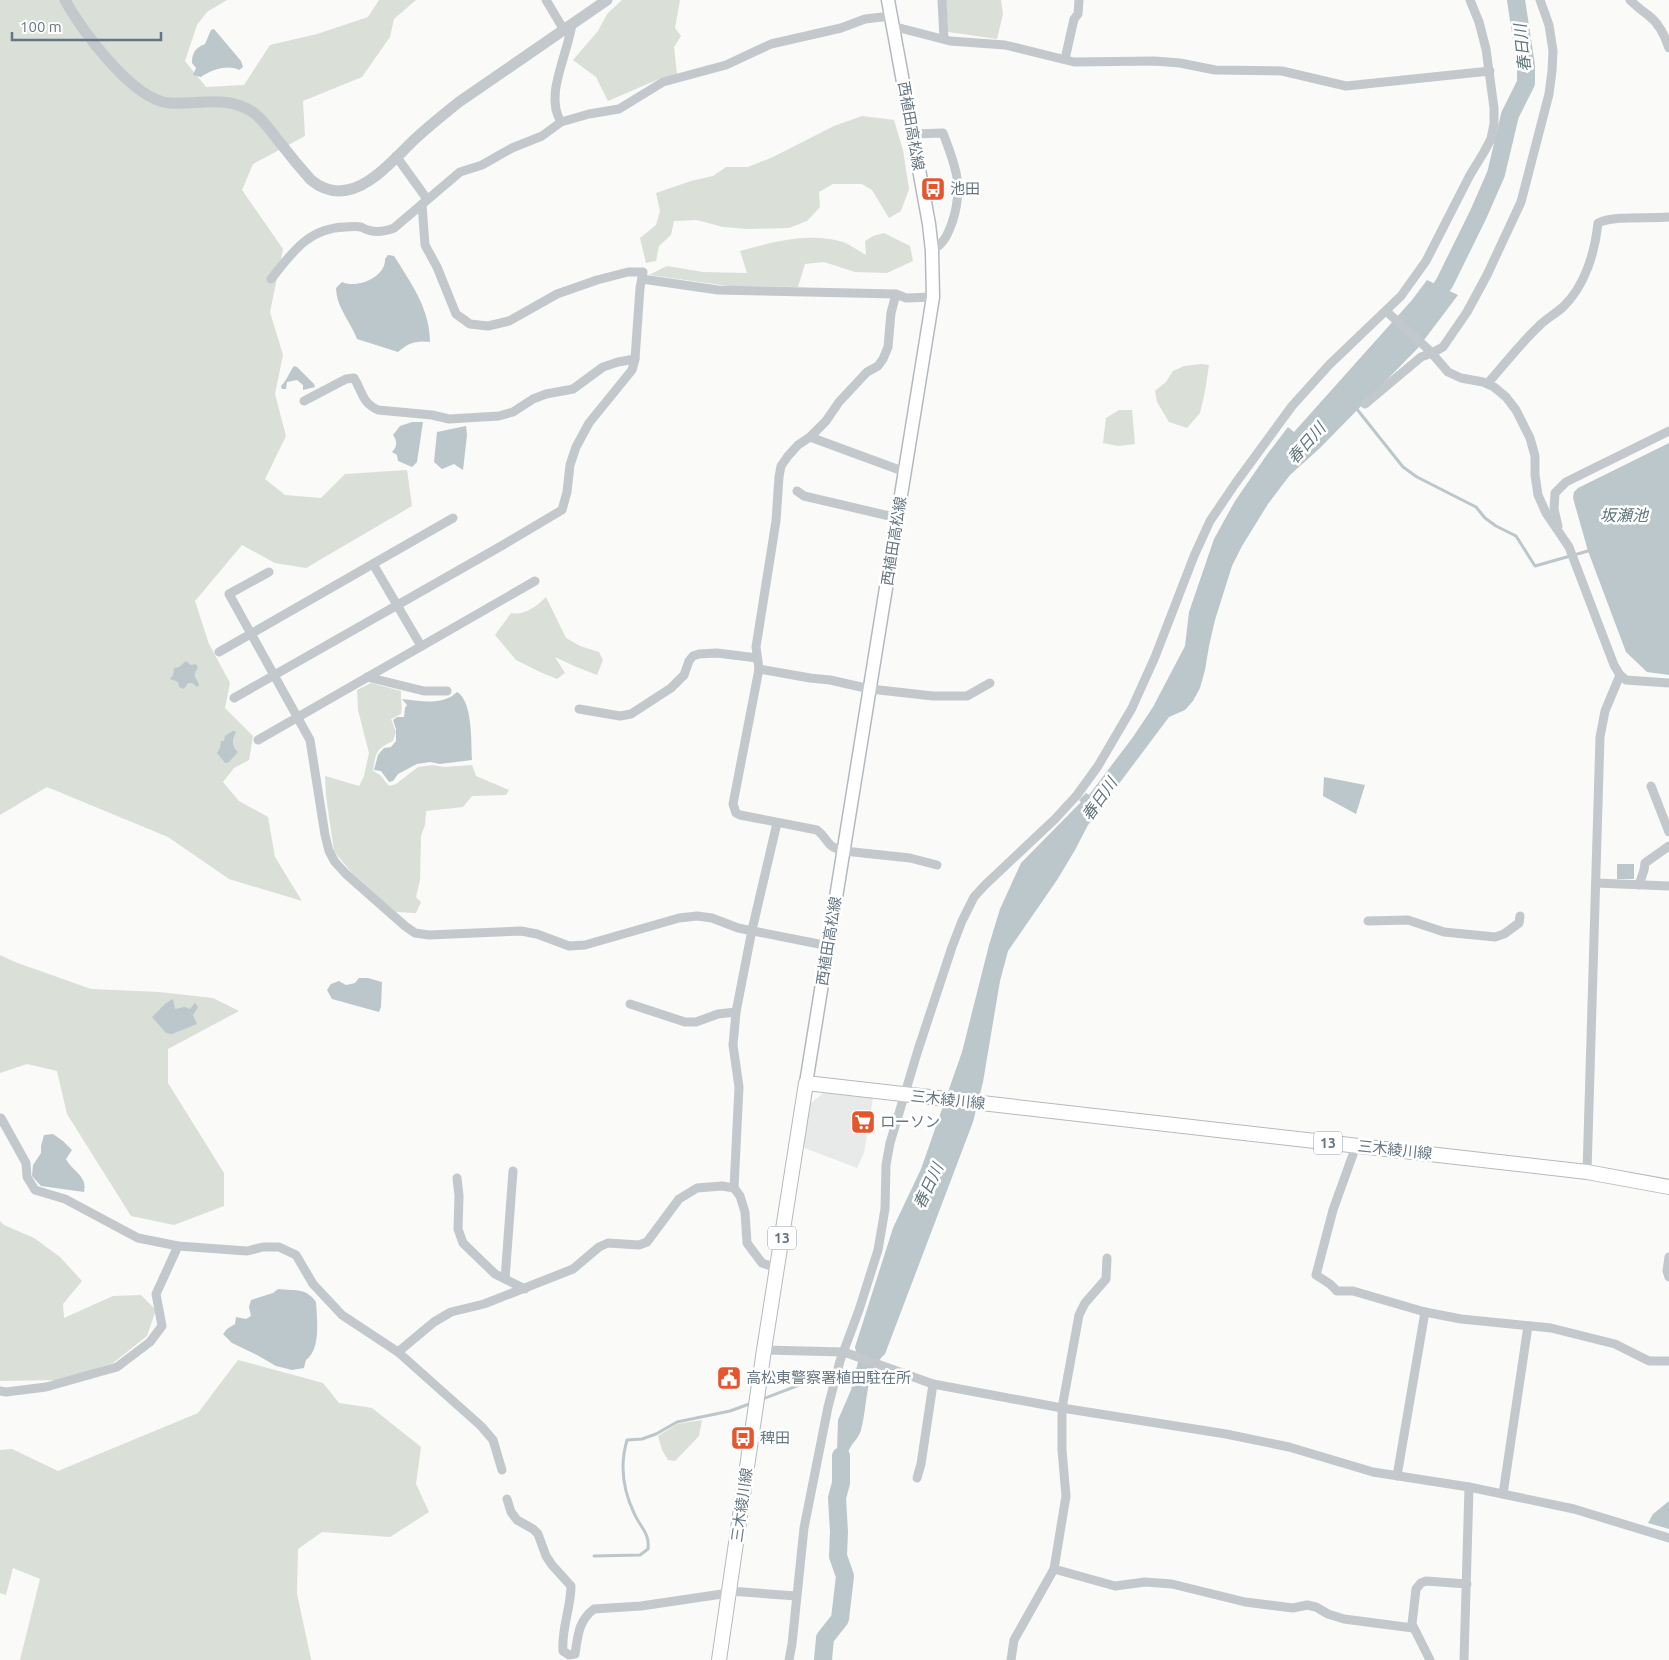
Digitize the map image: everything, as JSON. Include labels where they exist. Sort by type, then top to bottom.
[{"type":"main road","name":"西植田高松線","points":[[806,1083],[933,297],[930,224],[888,0]]},
{"type":"main road","name":"三木綾川線","points":[[719,1660],[764,1350],[806,1083],[1587,1172],[1669,1188]]},
{"type":"street","points":[[65,0],[73,15],[99,50],[137,87],[151,97],[167,103],[213,100],[236,104],[254,114],[311,180],[322,188],[338,191],[361,186],[438,118],[459,102],[607,0]]},
{"type":"street","points":[[546,0],[568,28],[555,99],[556,114],[561,122]]},
{"type":"street","points":[[942,0],[944,39]]},
{"type":"street","points":[[1064,59],[1074,19],[1078,14],[1079,0]]},
{"type":"street","points":[[788,1660],[792,1644],[804,1528],[816,1465],[828,1407],[878,1250],[885,1208],[886,1165],[890,1143],[918,1050],[962,921],[974,898],[985,885],[1055,819],[1077,795],[1098,766],[1132,708],[1155,657],[1194,556],[1220,505],[1310,385],[1329,365],[1388,312],[1426,261],[1454,204],[1491,139],[1494,124],[1494,108],[1486,48],[1479,22],[1470,0]]},
{"type":"street","points":[[1365,404],[1421,357],[1443,347],[1467,312],[1487,275],[1521,202],[1549,94],[1552,71],[1553,51],[1549,25],[1540,0]]},
{"type":"street","points":[[1630,0],[1657,24],[1669,48]]},
{"type":"street","points":[[270,279],[308,238],[335,227],[361,227],[368,231],[384,232],[394,228],[460,172],[482,165],[512,148],[542,136],[561,122],[589,114],[619,110],[663,82],[726,65],[771,44],[841,28],[865,19],[891,21],[944,39],[1005,45],[1074,62],[1180,62],[1215,70],[1282,71],[1346,86],[1490,71]]},
{"type":"street","points":[[913,134],[943,133],[957,177],[959,192],[952,222],[942,244],[932,251]]},
{"type":"street","points":[[234,698],[398,606],[562,510],[567,492],[570,465],[576,446],[588,423],[632,370],[635,359],[640,288],[643,272],[628,272],[556,294],[509,321],[488,326],[470,324],[456,314],[437,267],[425,245],[425,201],[396,156]]},
{"type":"street","points":[[1487,384],[1539,326],[1564,306],[1578,287],[1588,268],[1596,240],[1598,223],[1614,218],[1649,219],[1669,217]]},
{"type":"street","points":[[642,280],[718,290],[896,294],[906,298],[933,297]]},
{"type":"street","points":[[896,294],[891,313],[888,347],[883,360],[878,366],[867,372],[839,402],[826,421],[810,437],[798,445],[782,466],[779,477],[776,521],[756,648],[758,669],[733,804],[736,812],[740,815],[817,830],[826,842],[834,848],[844,851],[910,858],[937,865]]},
{"type":"street","points":[[1388,312],[1431,352],[1448,372],[1461,378],[1494,387],[1516,410],[1530,438],[1535,456],[1538,495],[1546,513],[1570,547],[1614,665],[1620,675],[1626,680],[1669,683]]},
{"type":"street","points":[[304,401],[346,379],[354,378],[363,399],[370,406],[378,410],[432,415],[449,419],[499,416],[512,412],[546,394],[574,389],[603,367],[635,359]]},
{"type":"street","points":[[1559,532],[1554,509],[1555,493],[1566,482],[1669,431]]},
{"type":"street","points":[[810,437],[905,472]]},
{"type":"street","points":[[797,491],[804,496],[898,518]]},
{"type":"street","points":[[219,652],[453,518]]},
{"type":"street","points":[[373,564],[421,646]]},
{"type":"street","points":[[269,572],[229,594],[310,740],[329,851],[335,862],[346,874],[415,933],[429,935],[521,931],[537,934],[569,946],[585,945],[679,918],[697,916],[712,918],[738,928],[829,946]]},
{"type":"street","points":[[258,740],[536,581]]},
{"type":"street","points":[[580,708],[620,716],[631,714],[670,688],[684,676],[693,656],[717,653],[757,658]]},
{"type":"street","points":[[758,669],[830,680],[870,690],[933,696],[966,696],[990,683]]},
{"type":"street","points":[[1587,1172],[1600,737],[1605,712],[1620,675]]},
{"type":"street","points":[[367,677],[424,691],[446,691]]},
{"type":"street","points":[[1651,786],[1669,832]]},
{"type":"street","points":[[777,823],[752,930],[736,1012],[733,1045],[739,1087],[734,1188],[740,1196],[745,1212],[747,1243],[762,1263],[777,1268]]},
{"type":"street","points":[[1639,885],[1644,870],[1644,863],[1669,846]]},
{"type":"street","points":[[1596,883],[1669,886]]},
{"type":"street","points":[[1368,921],[1408,920],[1444,932],[1495,937],[1504,934],[1519,923],[1520,916]]},
{"type":"street","points":[[630,1004],[685,1022],[696,1022],[718,1014],[736,1012]]},
{"type":"street","points":[[1,1118],[26,1163],[27,1177],[35,1190],[65,1199],[138,1238],[178,1246],[247,1251],[263,1247],[279,1247],[296,1255],[313,1284],[342,1314],[398,1352],[481,1426],[493,1440],[502,1470]]},
{"type":"street","points":[[1356,1146],[1333,1210],[1316,1275],[1330,1284],[1337,1292],[1353,1291],[1425,1312],[1461,1320],[1552,1328],[1615,1344],[1649,1361],[1669,1360]]},
{"type":"street","points":[[505,1279],[513,1171]]},
{"type":"street","points":[[456,1178],[459,1196],[458,1229],[464,1243],[496,1274],[525,1288]]},
{"type":"street","points":[[398,1352],[434,1322],[452,1312],[484,1304],[574,1269],[599,1247],[608,1243],[639,1245],[647,1242],[679,1199],[697,1188],[722,1186],[734,1188]]},
{"type":"street","points":[[0,1391],[6,1392],[46,1387],[118,1367],[132,1357],[150,1342],[162,1326],[156,1294],[178,1246]]},
{"type":"street","points":[[1669,1257],[1667,1271],[1669,1276]]},
{"type":"street","points":[[1011,1660],[1014,1640],[1054,1570],[1066,1496],[1062,1450],[1062,1408],[1079,1315],[1085,1303],[1106,1279],[1107,1258]]},
{"type":"street","points":[[1397,1476],[1425,1312]]},
{"type":"street","points":[[1503,1494],[1528,1326]]},
{"type":"street","points":[[764,1350],[846,1353],[933,1384],[1280,1445],[1373,1472],[1470,1487],[1574,1509],[1669,1538]]},
{"type":"street","points":[[917,1478],[921,1464],[933,1384]]},
{"type":"street","points":[[1464,1660],[1470,1487]]},
{"type":"street","points":[[507,1499],[511,1512],[517,1520],[538,1534],[546,1556],[571,1586],[562,1641],[563,1651],[569,1655],[575,1654],[580,1625],[594,1609],[641,1606],[729,1592],[796,1596]]},
{"type":"street","points":[[1054,1570],[1115,1586],[1145,1582],[1172,1584],[1245,1602],[1293,1608],[1307,1605],[1344,1619],[1413,1628]]},
{"type":"street","points":[[1430,1660],[1412,1624],[1416,1589],[1421,1583],[1426,1581],[1467,1584]]},
{"type":"shaded area","points":[[0,0],[227,0],[207,12],[197,25],[185,61],[206,87],[244,85],[270,45],[317,34],[368,17],[379,0],[416,0],[394,19],[390,37],[362,77],[303,101],[305,136],[253,164],[242,190],[283,249],[270,312],[283,355],[275,394],[286,436],[265,479],[285,495],[321,498],[345,474],[407,470],[412,506],[306,568],[275,563],[242,545],[195,601],[209,644],[230,683],[225,708],[253,736],[249,760],[234,768],[223,782],[239,801],[268,817],[275,857],[302,901],[229,879],[168,837],[47,787],[0,815]]},
{"type":"shaded area","points":[[622,0],[680,0],[675,28],[681,36],[674,47],[677,74],[659,79],[608,101],[596,77],[573,60],[598,31],[607,14]]},
{"type":"shaded area","points":[[946,0],[1001,0],[1003,14],[997,39],[948,32]]},
{"type":"shaded area","points":[[862,116],[894,120],[903,150],[909,189],[901,211],[889,218],[872,190],[862,184],[833,184],[819,192],[820,207],[807,221],[789,228],[748,229],[723,227],[697,220],[674,221],[671,235],[659,246],[656,261],[646,263],[640,238],[656,225],[660,211],[656,193],[713,176],[726,167],[748,167],[773,157],[834,126]]},
{"type":"shaded area","points":[[884,233],[910,246],[913,261],[887,273],[855,272],[824,262],[805,264],[798,287],[728,286],[649,275],[667,266],[703,272],[747,273],[740,251],[791,239],[830,239],[852,246],[866,255],[865,241],[873,236]]},
{"type":"shaded area","points":[[1209,365],[1200,413],[1187,428],[1169,422],[1157,402],[1155,391],[1166,382],[1173,371],[1184,366]]},
{"type":"shaded area","points":[[1119,410],[1132,410],[1135,444],[1118,446],[1103,443],[1106,418]]},
{"type":"shaded area","points":[[546,597],[566,638],[580,646],[599,652],[603,660],[597,675],[555,657],[565,673],[557,679],[516,660],[495,635],[511,613],[525,612]]},
{"type":"shaded area","points":[[371,683],[401,691],[401,714],[391,719],[396,732],[393,741],[383,746],[378,752],[373,771],[380,775],[389,786],[396,784],[418,767],[472,765],[476,776],[509,790],[506,795],[472,796],[463,807],[426,811],[425,825],[421,836],[420,880],[416,897],[421,902],[416,913],[396,912],[351,872],[334,851],[325,776],[359,786],[364,776],[369,753],[358,710],[357,690]]},
{"type":"shaded area","points":[[0,955],[91,989],[159,992],[213,998],[239,1011],[168,1049],[168,1083],[224,1173],[224,1206],[174,1225],[131,1216],[67,1114],[57,1071],[27,1064],[0,1073]]},
{"type":"shaded area","points":[[823,1093],[873,1098],[864,1153],[857,1168],[802,1147],[809,1105]]},
{"type":"shaded area","points":[[0,1221],[4,1225],[34,1238],[60,1257],[82,1281],[63,1304],[64,1318],[113,1296],[141,1295],[156,1310],[147,1336],[113,1363],[61,1380],[0,1381]]},
{"type":"shaded area","points":[[238,1360],[323,1383],[339,1403],[372,1408],[421,1447],[416,1484],[429,1512],[390,1537],[322,1532],[298,1549],[297,1594],[312,1660],[20,1660],[40,1579],[13,1568],[6,1595],[0,1593],[0,1450],[12,1449],[58,1471],[198,1413]]},
{"type":"shaded area","points":[[702,1420],[699,1436],[675,1461],[668,1460],[662,1450],[658,1436],[677,1424]]},
{"type":"water","points":[[214,29],[241,61],[243,67],[239,70],[234,68],[219,69],[201,77],[193,75],[196,68],[192,63],[193,54],[196,49],[205,44],[211,30]]},
{"type":"water","points":[[388,255],[394,256],[413,286],[427,318],[429,330],[430,342],[420,341],[412,343],[398,352],[357,339],[341,308],[336,288],[342,282],[355,284],[370,280],[381,271]]},
{"type":"water","points":[[1427,280],[1458,295],[1418,348],[1320,448],[1290,475],[1268,504],[1232,566],[1215,620],[1200,688],[1193,701],[1185,710],[1169,717],[1088,825],[1057,880],[1008,951],[1000,981],[983,1082],[973,1122],[885,1354],[873,1370],[861,1430],[847,1454],[839,1483],[838,1420],[851,1390],[858,1362],[855,1347],[893,1228],[921,1169],[962,1052],[1000,909],[1021,863],[1081,802],[1079,800],[1086,793],[1089,795],[1153,707],[1185,646],[1189,612],[1214,539],[1235,501],[1266,456],[1288,427],[1294,432],[1412,300]]},
{"type":"water","points":[[294,366],[315,387],[303,390],[303,385],[297,380],[287,382],[286,389],[282,389],[281,386]]},
{"type":"water","points":[[412,422],[423,422],[417,462],[412,467],[398,461],[397,455],[392,452],[396,444],[393,435],[400,426]]},
{"type":"water","points":[[466,426],[467,435],[463,470],[454,464],[442,469],[434,462],[437,432]]},
{"type":"water","name":"坂瀬池","points":[[1669,443],[1669,675],[1647,672],[1626,652],[1588,551],[1573,498],[1574,492],[1578,488]]},
{"type":"water","points":[[186,661],[191,665],[196,664],[198,668],[195,675],[199,685],[197,687],[192,683],[188,683],[184,689],[179,687],[178,682],[170,679],[174,668],[179,667]]},
{"type":"water","points":[[457,692],[466,704],[469,713],[472,760],[440,764],[430,762],[417,764],[398,774],[393,781],[389,782],[381,771],[374,770],[378,755],[384,748],[391,747],[396,741],[396,729],[393,720],[397,717],[404,717],[407,705],[402,699],[431,702],[445,699]]},
{"type":"water","points":[[233,731],[236,732],[233,745],[238,752],[229,762],[225,763],[217,753],[221,741],[224,741],[225,736]]},
{"type":"water","points":[[1324,777],[1365,785],[1356,814],[1323,796]]},
{"type":"water","points":[[1617,864],[1634,864],[1634,879],[1617,879]]},
{"type":"water","points":[[359,978],[368,978],[382,982],[379,1012],[332,999],[327,990],[331,984],[339,981],[346,985],[355,983]]},
{"type":"water","points":[[173,999],[175,1009],[185,1007],[190,1009],[195,1003],[198,1007],[193,1015],[197,1024],[172,1034],[166,1033],[152,1017]]},
{"type":"water","points":[[53,1134],[72,1150],[66,1159],[82,1178],[85,1186],[84,1192],[41,1186],[32,1176],[33,1165],[41,1153],[44,1135]]},
{"type":"water","points":[[278,1289],[304,1292],[316,1302],[316,1341],[304,1368],[292,1370],[276,1366],[232,1343],[223,1334],[235,1324],[236,1317],[246,1319],[251,1316],[249,1307],[251,1300],[273,1293]]},
{"type":"water","points":[[1669,1501],[1669,1529],[1648,1523],[1653,1514]]},
{"type":"waterway","name":"春日川","points":[[1429,307],[1445,282],[1496,174],[1510,115],[1526,83],[1526,66],[1516,0]]},
{"type":"waterway","points":[[1356,408],[1403,467],[1417,477],[1476,507],[1485,518],[1496,526],[1516,536],[1535,566],[1588,551]]},
{"type":"waterway","points":[[760,1400],[823,1376],[857,1374]]},
{"type":"waterway","points":[[594,1556],[640,1555],[648,1549],[648,1539],[630,1504],[625,1486],[623,1468],[627,1440],[642,1439],[656,1434],[677,1422],[730,1411],[752,1403]]},
{"type":"waterway","name":"春日川","points":[[823,1660],[825,1638],[840,1619],[845,1576],[838,1556],[837,1498],[841,1483],[841,1456]]},
{"type":"place","name":"池田","points":[[933,189]]},
{"type":"place","name":"ローソン","points":[[863,1122]]},
{"type":"place","name":"高松東警察署植田駐在所","points":[[729,1378]]},
{"type":"place","name":"稗田","points":[[743,1438]]}]
